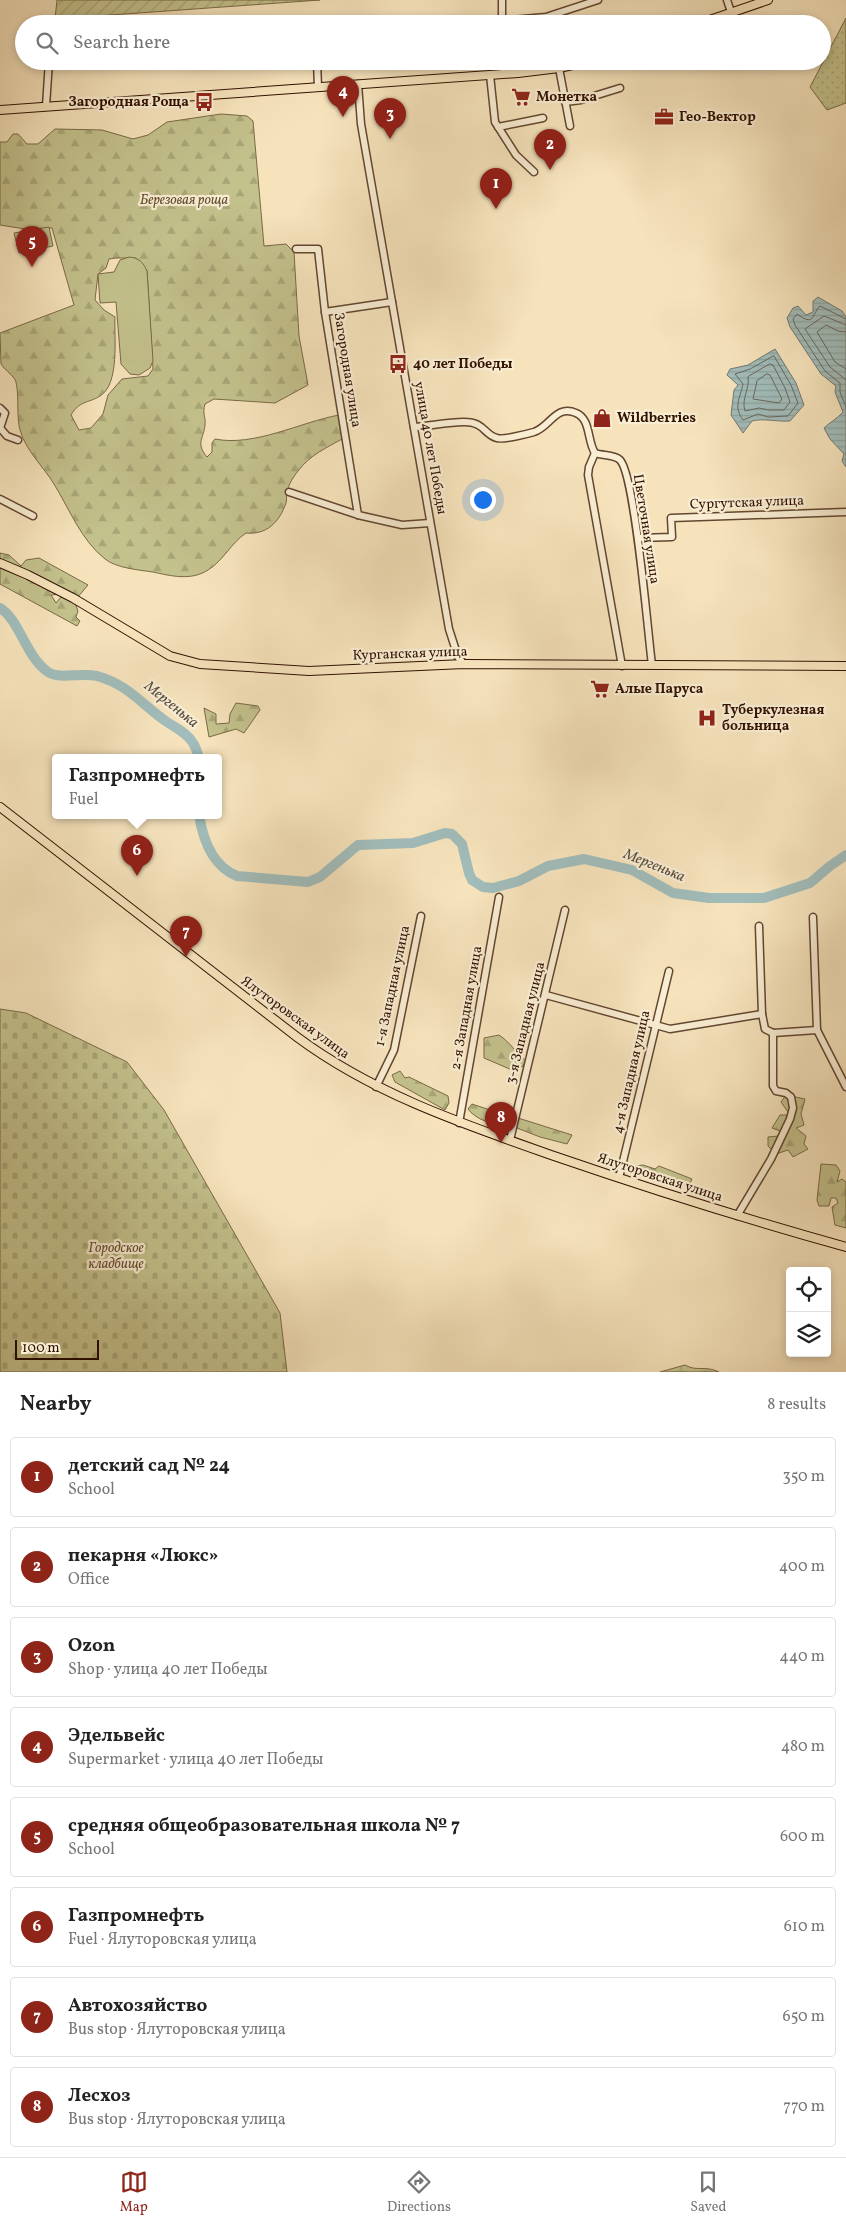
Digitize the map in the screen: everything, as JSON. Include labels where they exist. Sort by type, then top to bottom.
[{"type":"main road","points":[[723,15],[768,0]]},
{"type":"main road","points":[[0,110],[540,70]]},
{"type":"main road","name":"Курганская улица","points":[[0,563],[73,598],[170,656],[200,664],[309,671],[464,664],[846,666]]},
{"type":"main road","name":"Ялуторовская улица","points":[[0,807],[297,1037],[347,1071],[376,1087],[459,1123],[620,1178],[737,1216],[846,1247]]},
{"type":"street","points":[[502,0],[502,15]]},
{"type":"street","points":[[552,15],[598,0]]},
{"type":"street","points":[[727,0],[731,12]]},
{"type":"street","points":[[46,106],[48,70]]},
{"type":"street","points":[[317,70],[318,87]]},
{"type":"street","points":[[558,70],[570,126]]},
{"type":"street","points":[[490,75],[495,122],[516,155],[534,172]]},
{"type":"street","name":"улица 40 лет Победы","points":[[358,84],[361,124],[449,629],[458,657],[464,664]]},
{"type":"street","points":[[565,102],[581,100],[620,88]]},
{"type":"street","points":[[498,127],[543,118]]},
{"type":"street","name":"Загородная улица","points":[[296,249],[318,249],[325,312],[358,515]]},
{"type":"street","points":[[325,312],[392,302]]},
{"type":"street","points":[[0,408],[4,413],[0,428],[7,436],[18,440]]},
{"type":"street","points":[[414,427],[464,422],[482,426],[491,435],[501,439],[535,432],[547,424],[559,412],[570,411],[578,413],[584,418],[591,447],[595,453],[589,467],[588,476],[622,666]]},
{"type":"street","name":"Цветочная улица","points":[[595,453],[614,456],[622,461],[628,482],[638,538],[652,665]]},
{"type":"street","points":[[290,492],[358,515],[402,525],[430,523]]},
{"type":"street","points":[[0,499],[33,516]]},
{"type":"street","name":"Сургутская улица","points":[[638,538],[672,537],[671,518],[846,512]]},
{"type":"street","name":"2-я Западная улица","points":[[459,1123],[499,897]]},
{"type":"street","name":"3-я Западная улица","points":[[510,1140],[546,996],[565,910]]},
{"type":"street","name":"1-я Западная улица","points":[[376,1087],[394,1050],[421,916]]},
{"type":"street","points":[[813,916],[817,1030],[845,1085]]},
{"type":"street","points":[[759,926],[764,1029],[773,1033],[817,1030]]},
{"type":"street","name":"4-я Западная улица","points":[[620,1178],[669,971]]},
{"type":"street","points":[[546,996],[670,1029],[762,1014]]},
{"type":"street","points":[[737,1216],[771,1159],[793,1108],[791,1098],[786,1093],[776,1091],[773,1086],[773,1033]]},
{"type":"green space","points":[[57,0],[320,0],[111,15],[55,15]]},
{"type":"green space","points":[[846,18],[846,103],[827,110],[810,87],[819,70],[831,70],[831,47]]},
{"type":"green space","name":"Березовая роща","points":[[221,114],[247,116],[253,121],[264,246],[286,244],[294,252],[299,336],[308,385],[275,403],[214,399],[205,404],[205,425],[201,441],[203,452],[207,457],[212,452],[212,443],[215,439],[230,441],[261,437],[339,415],[342,439],[313,456],[298,471],[289,486],[286,503],[276,522],[266,530],[246,533],[208,570],[188,577],[121,567],[105,559],[89,543],[54,484],[26,445],[19,424],[16,382],[1,364],[0,333],[74,305],[52,228],[25,229],[0,225],[0,142],[7,142],[13,134],[18,134],[27,144],[38,144],[55,129],[102,130],[133,139],[148,135],[167,122]],"holes":[[[136,258],[147,271],[153,369],[148,376],[122,379],[108,395],[103,414],[91,428],[79,430],[71,415],[78,407],[100,396],[106,390],[111,381],[115,359],[115,317],[104,310],[95,300],[98,274],[106,268],[109,259]]]},
{"type":"green space","points":[[49,227],[53,246],[19,253],[14,233]]},
{"type":"green space","points":[[129,257],[140,261],[147,271],[153,361],[150,368],[139,375],[130,374],[121,364],[116,302],[100,303],[98,274],[114,272],[120,260]]},
{"type":"green space","points":[[0,553],[9,555],[21,566],[26,560],[39,558],[88,585],[77,598],[70,593],[51,595],[56,603],[61,597],[73,598],[78,611],[76,617],[80,621],[77,626],[0,584]]},
{"type":"green space","points":[[236,703],[258,706],[260,710],[244,733],[236,729],[209,737],[204,708],[216,714],[216,724],[229,723],[230,714]]},
{"type":"green space","name":"Городское кладбище","points":[[0,1009],[26,1013],[127,1062],[164,1110],[280,1313],[287,1372],[0,1372]]},
{"type":"green space","points":[[499,1035],[526,1061],[522,1067],[515,1063],[512,1070],[484,1058],[484,1038]]},
{"type":"green space","points":[[400,1071],[405,1078],[409,1077],[448,1096],[449,1103],[445,1110],[395,1082],[392,1075]]},
{"type":"green space","points":[[786,1095],[805,1099],[801,1114],[804,1125],[796,1128],[806,1136],[804,1144],[808,1149],[793,1157],[788,1150],[776,1154],[768,1146],[768,1137],[779,1136],[780,1131],[772,1128],[780,1115],[790,1115],[781,1102]]},
{"type":"green space","points":[[472,1104],[505,1115],[508,1122],[506,1125],[501,1125],[480,1119],[468,1109]]},
{"type":"green space","points":[[518,1118],[572,1135],[567,1144],[540,1137],[517,1128]]},
{"type":"green space","points":[[821,1164],[836,1165],[840,1171],[837,1182],[842,1179],[846,1182],[846,1228],[835,1225],[832,1207],[838,1203],[836,1198],[831,1198],[829,1206],[819,1206],[817,1200]]},
{"type":"green space","points":[[643,1165],[655,1169],[659,1166],[692,1179],[689,1185],[669,1184],[637,1171],[635,1166]]},
{"type":"green space","points":[[685,1365],[693,1368],[719,1372],[660,1372]]},
{"type":"water","points":[[818,297],[842,311],[846,317],[846,467],[842,461],[844,454],[830,439],[824,428],[843,412],[835,392],[836,386],[821,374],[790,327],[787,318],[793,308],[798,306],[806,315],[813,312],[813,301]]},
{"type":"water","points":[[775,349],[796,383],[804,405],[790,421],[752,421],[743,433],[731,415],[734,390],[738,385],[727,375],[730,369],[748,365]]},
{"type":"waterway","name":"Мергенька","points":[[0,608],[13,621],[34,657],[48,672],[65,676],[97,676],[118,684],[188,736],[198,754]]},
{"type":"waterway","name":"Мергенька","points":[[200,819],[203,834],[210,851],[228,872],[237,876],[308,882],[320,877],[358,845],[413,843],[445,833],[452,834],[462,844],[472,880],[483,887],[493,888],[519,881],[548,866],[584,859],[632,870],[673,893],[709,898],[764,898],[810,883],[846,855]]},
{"type":"place","name":"Монетка","points":[[521,97]]},
{"type":"place","name":"Загородная Роща","points":[[204,102]]},
{"type":"place","name":"Эдельвейс","points":[[343,117]]},
{"type":"place","name":"Гео-Вектор","points":[[664,117]]},
{"type":"place","name":"Ozon","points":[[390,139]]},
{"type":"place","name":"пекарня «Люкс»","points":[[550,170]]},
{"type":"place","name":"детский сад № 24","points":[[496,209]]},
{"type":"place","name":"средняя общеобразовательная школа № 7","points":[[32,267]]},
{"type":"place","name":"40 лет Победы","points":[[398,364]]},
{"type":"place","name":"Wildberries","points":[[602,418]]},
{"type":"place","name":"Алые Паруса","points":[[600,689]]},
{"type":"place","name":"Туберкулезная больница","points":[[707,718]]},
{"type":"place","name":"Газпромнефть","points":[[137,876]]},
{"type":"place","name":"Автохозяйство","points":[[186,957]]},
{"type":"place","name":"Лесхоз","points":[[501,1143]]}]
